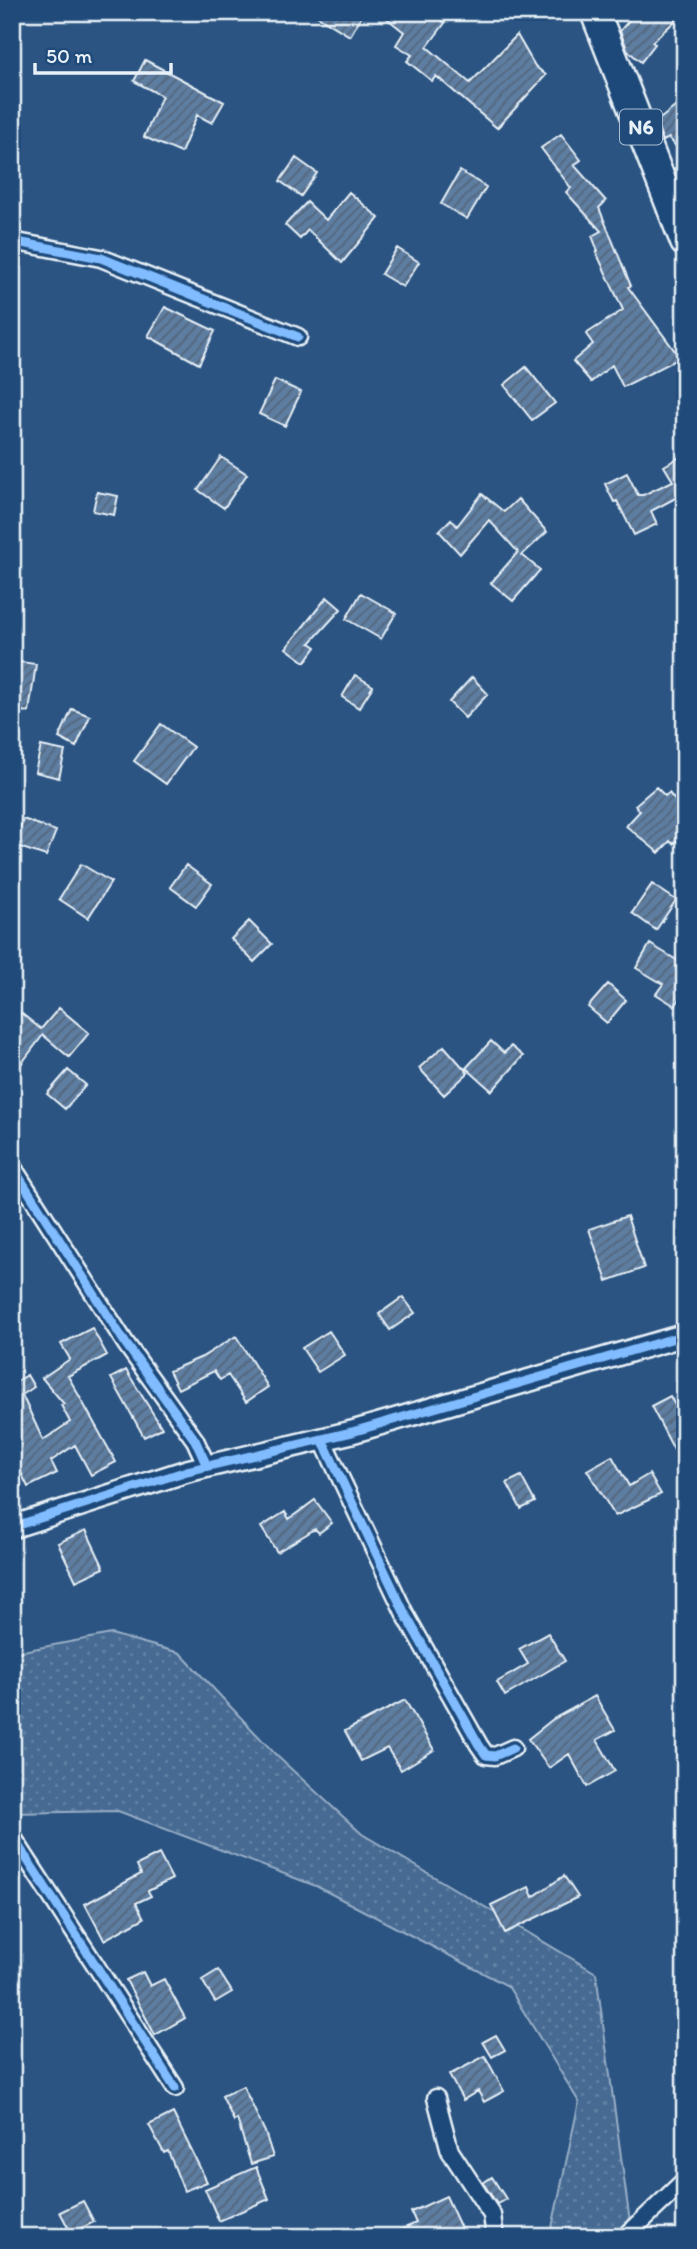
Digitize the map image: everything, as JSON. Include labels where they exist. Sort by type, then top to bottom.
[{"type":"highway","name":"N6","points":[[595,12],[685,242]]},
{"type":"street","points":[[663,181],[685,216]]},
{"type":"street","points":[[12,241],[101,258],[298,337]]},
{"type":"street","points":[[12,1166],[126,1344],[195,1440],[207,1466]]},
{"type":"street","points":[[12,1527],[207,1466],[322,1439],[685,1335]]},
{"type":"street","points":[[322,1439],[405,1615],[479,1745],[486,1755],[495,1756],[513,1748]]},
{"type":"street","points":[[12,1836],[175,2088]]},
{"type":"street","points":[[436,2098],[450,2151],[492,2215],[495,2237]]},
{"type":"street","points":[[625,2237],[685,2180]]},
{"type":"shaded area","points":[[111,1634],[180,1653],[277,1756],[362,1834],[596,1973],[632,2237],[550,2237],[579,2102],[508,1986],[316,1886],[118,1811],[12,1813],[12,1653]]},
{"type":"building","points":[[311,12],[364,12],[350,36]]},
{"type":"building","points":[[379,12],[430,12],[445,23],[427,47],[470,83],[517,35],[535,66],[546,75],[497,128],[436,76],[432,81],[407,61],[412,55],[396,45],[404,32]]},
{"type":"building","points":[[636,12],[685,12],[652,42],[655,44],[641,62],[628,51],[620,31]]},
{"type":"building","points":[[145,60],[224,102],[212,123],[197,115],[181,153],[144,137],[162,96],[134,81]]},
{"type":"building","points":[[685,99],[685,157],[669,138],[663,141],[656,122]]},
{"type":"building","points":[[561,134],[581,160],[574,165],[606,201],[599,208],[631,286],[628,287],[680,358],[623,387],[612,365],[591,382],[573,361],[593,344],[586,334],[623,310],[596,252],[598,251],[592,236],[601,231],[566,192],[571,188],[541,148]]},
{"type":"building","points":[[296,158],[317,173],[301,196],[280,181]]},
{"type":"building","points":[[685,162],[685,196],[674,169]]},
{"type":"building","points":[[460,171],[486,187],[467,219],[441,204]]},
{"type":"building","points":[[349,192],[379,218],[342,263],[308,230],[300,239],[285,225],[307,202],[326,220]]},
{"type":"building","points":[[397,248],[419,262],[403,287],[381,274]]},
{"type":"building","points":[[165,307],[215,331],[199,364],[148,336]]},
{"type":"building","points":[[526,367],[555,403],[532,420],[504,385]]},
{"type":"building","points":[[275,380],[301,392],[285,426],[259,414]]},
{"type":"building","points":[[685,454],[685,500],[681,495],[651,511],[657,524],[634,535],[605,484],[627,473],[638,495],[643,495],[673,481],[664,466]]},
{"type":"building","points":[[221,457],[247,474],[224,508],[198,490]]},
{"type":"building","points":[[97,492],[118,496],[114,515],[93,511]]},
{"type":"building","points":[[482,494],[504,512],[518,499],[547,532],[522,555],[540,570],[513,601],[491,583],[518,552],[489,520],[460,554],[439,531],[451,519],[457,526]]},
{"type":"building","points":[[361,593],[396,613],[381,639],[346,619]]},
{"type":"building","points":[[327,597],[341,609],[310,643],[316,647],[305,662],[286,648]]},
{"type":"building","points":[[12,661],[36,664],[29,712],[12,710]]},
{"type":"building","points":[[355,675],[373,686],[359,708],[342,697]]},
{"type":"building","points":[[472,677],[488,694],[465,718],[449,702]]},
{"type":"building","points":[[72,709],[90,716],[76,747],[59,738]]},
{"type":"building","points":[[161,724],[193,747],[166,784],[134,761]]},
{"type":"building","points":[[41,746],[65,751],[59,778],[35,772]]},
{"type":"building","points":[[656,787],[665,796],[669,793],[678,804],[685,799],[685,833],[673,844],[670,841],[659,853],[626,826],[640,811],[635,805]]},
{"type":"building","points":[[23,819],[56,831],[46,856],[13,845]]},
{"type":"building","points":[[81,864],[111,882],[88,918],[59,899]]},
{"type":"building","points":[[186,865],[212,884],[196,906],[170,887]]},
{"type":"building","points":[[652,884],[676,900],[656,930],[632,913]]},
{"type":"building","points":[[249,921],[272,944],[254,962],[231,939]]},
{"type":"building","points":[[650,944],[685,965],[685,991],[675,1006],[656,994],[663,984],[636,968]]},
{"type":"building","points":[[608,984],[626,1000],[607,1023],[588,1007]]},
{"type":"building","points":[[12,1006],[41,1029],[59,1008],[89,1033],[69,1057],[43,1035],[12,1076]]},
{"type":"building","points":[[491,1041],[504,1053],[511,1046],[523,1056],[492,1091],[466,1068]]},
{"type":"building","points":[[444,1046],[468,1073],[444,1095],[419,1068]]},
{"type":"building","points":[[68,1070],[86,1085],[65,1109],[47,1094]]},
{"type":"building","points":[[627,1216],[644,1268],[607,1281],[589,1229]]},
{"type":"building","points":[[403,1297],[415,1313],[390,1330],[379,1314]]},
{"type":"building","points":[[92,1328],[107,1355],[68,1376],[116,1462],[91,1475],[75,1445],[51,1461],[57,1473],[28,1487],[12,1454],[12,1375],[16,1382],[27,1375],[34,1387],[22,1395],[43,1440],[70,1422],[61,1405],[64,1404],[42,1378],[70,1359],[61,1344]]},
{"type":"building","points":[[329,1331],[345,1355],[318,1372],[302,1348]]},
{"type":"building","points":[[236,1336],[268,1387],[246,1402],[228,1375],[220,1380],[214,1371],[178,1389],[169,1371],[202,1357]]},
{"type":"building","points":[[126,1370],[162,1428],[144,1437],[111,1378]]},
{"type":"building","points":[[670,1396],[685,1424],[685,1471],[651,1406]]},
{"type":"building","points":[[612,1456],[629,1486],[649,1474],[661,1494],[615,1516],[587,1470]]},
{"type":"building","points":[[521,1476],[535,1502],[521,1509],[507,1483]]},
{"type":"building","points":[[315,1500],[332,1523],[319,1533],[315,1529],[277,1552],[261,1527],[285,1512],[289,1519]]},
{"type":"building","points":[[86,1530],[104,1568],[76,1581],[58,1543]]},
{"type":"building","points":[[548,1633],[565,1661],[505,1696],[497,1682],[528,1664],[519,1649]]},
{"type":"building","points":[[595,1696],[615,1730],[597,1740],[615,1771],[587,1787],[569,1754],[549,1768],[528,1739],[553,1719]]},
{"type":"building","points":[[405,1700],[434,1750],[401,1770],[387,1748],[361,1761],[345,1731]]},
{"type":"building","points":[[159,1854],[172,1879],[148,1891],[151,1896],[136,1903],[144,1918],[104,1940],[85,1904],[141,1874],[137,1865]]},
{"type":"building","points":[[564,1876],[578,1897],[505,1933],[491,1905],[529,1887],[533,1897]]},
{"type":"building","points":[[218,1970],[232,1992],[215,2002],[202,1980]]},
{"type":"building","points":[[143,1972],[150,1986],[164,1979],[185,2018],[155,2035],[126,1980]]},
{"type":"building","points":[[496,2035],[505,2050],[492,2057],[483,2042]]},
{"type":"building","points":[[485,2056],[504,2091],[484,2102],[478,2091],[463,2100],[449,2075]]},
{"type":"building","points":[[243,2086],[265,2132],[273,2157],[251,2164],[237,2119],[234,2121],[222,2096]]},
{"type":"building","points":[[173,2113],[207,2182],[184,2191],[168,2151],[164,2153],[149,2125]]},
{"type":"building","points":[[256,2167],[269,2199],[219,2221],[205,2189]]},
{"type":"building","points":[[492,2177],[506,2199],[497,2204],[483,2183]]},
{"type":"building","points":[[446,2196],[465,2237],[385,2237],[416,2223],[411,2212]]},
{"type":"building","points":[[83,2201],[94,2222],[71,2233],[60,2212]]},
{"type":"cycle path","points":[[12,241],[101,258],[298,337]]},
{"type":"cycle path","points":[[12,1166],[126,1344],[195,1440],[207,1466]]},
{"type":"cycle path","points":[[12,1527],[187,1471],[352,1432],[685,1335]]},
{"type":"cycle path","points":[[322,1439],[405,1614],[479,1745],[486,1755],[495,1756],[513,1748]]},
{"type":"cycle path","points":[[12,1836],[175,2088]]}]
